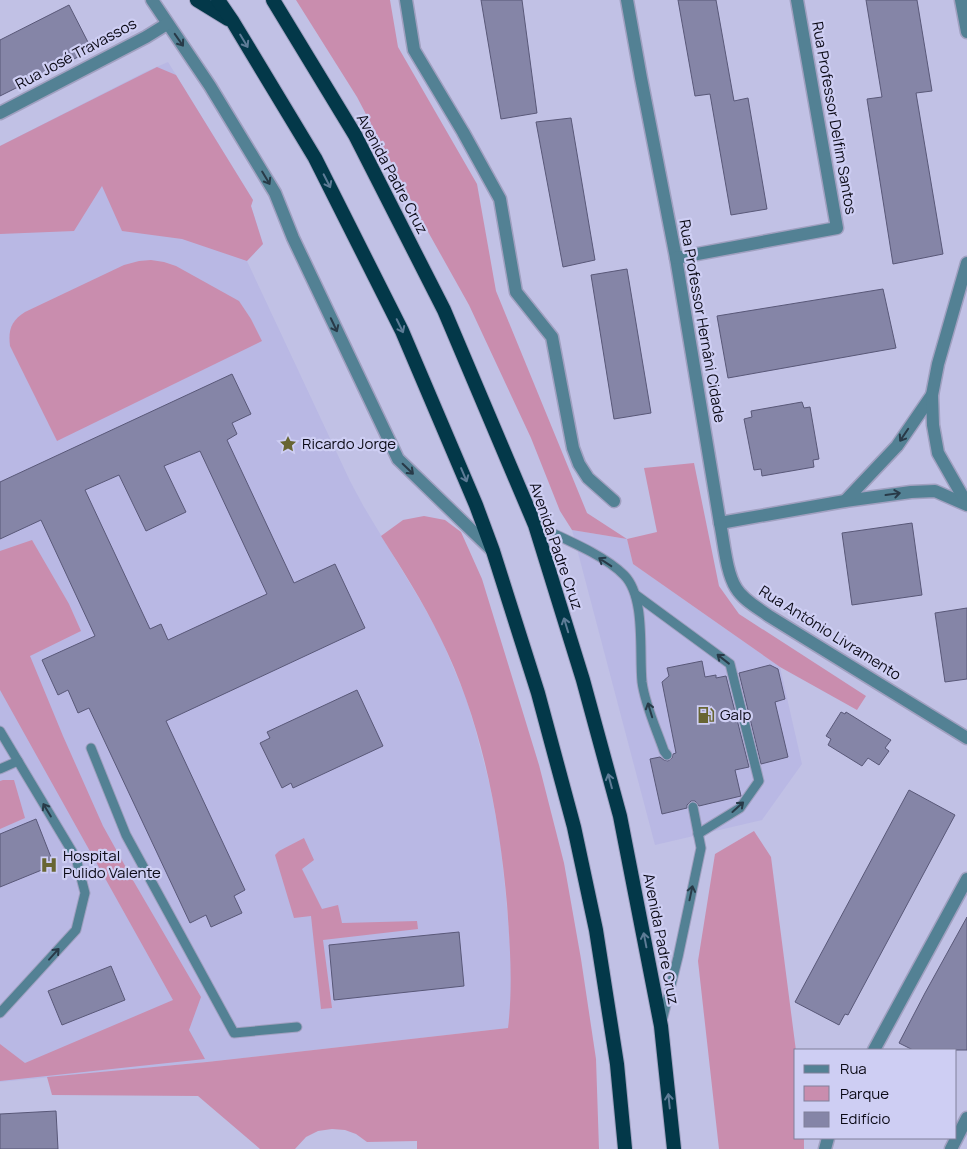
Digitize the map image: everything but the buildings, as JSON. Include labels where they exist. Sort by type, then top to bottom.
[{"type":"highway","points":[[196,0],[233,22]]},
{"type":"highway","points":[[218,0],[315,158],[402,331],[476,505],[493,551],[538,693],[574,827],[596,930],[617,1064],[625,1149]]},
{"type":"highway","name":"Avenida Padre Cruz","points":[[273,0],[356,135],[444,310],[535,525],[583,680],[620,816],[661,1026],[674,1149]]},
{"type":"street","points":[[152,0],[210,86],[275,193],[293,238],[398,459],[493,551]]},
{"type":"street","points":[[406,0],[414,50],[500,199],[516,292],[552,337],[573,448],[579,464],[588,478],[614,501]]},
{"type":"street","name":"Rua Professor Hernâni Cidade","points":[[627,0],[676,258],[720,523]]},
{"type":"street","name":"Rua Professor Delfim Santos","points":[[676,258],[837,228],[797,0]]},
{"type":"street","points":[[961,0],[967,32]]},
{"type":"street","name":"Rua José Travassos","points":[[0,113],[167,24]]},
{"type":"street","points":[[967,263],[938,364],[932,395],[933,425],[938,453],[967,504]]},
{"type":"street","points":[[845,501],[897,446],[932,395]]},
{"type":"street","points":[[720,523],[845,501],[912,492],[935,491],[967,504]]},
{"type":"street","name":"Rua António Livramento","points":[[720,523],[730,574],[736,589],[748,601],[769,616],[967,738]]},
{"type":"street","points":[[875,1049],[967,878]]},
{"type":"street","points":[[957,1137],[967,1118]]},
{"type":"lane","points":[[535,525],[605,561],[625,576],[636,595],[640,626],[642,682],[650,710],[667,755]]},
{"type":"lane","points":[[636,595],[730,664],[759,781],[740,808],[698,834]]},
{"type":"lane","points":[[0,731],[76,858],[85,893],[76,930],[0,1013]]},
{"type":"lane","points":[[91,748],[126,835],[234,1033],[297,1027]]},
{"type":"lane","points":[[0,769],[18,762]]},
{"type":"lane","points":[[661,1026],[701,848],[693,807]]},
{"type":"shaded area","points":[[168,62],[253,200],[251,206],[263,244],[247,261],[350,481],[441,638],[466,698],[490,786],[500,840],[511,955],[511,1003],[508,1028],[207,1062],[0,1082],[0,146]]},
{"type":"shaded area","name":"Galp","points":[[572,530],[627,539],[633,564],[780,667],[802,764],[762,820],[655,845]]},
{"type":"green space","points":[[296,0],[390,0],[398,47],[477,184],[496,291],[587,513],[627,539],[572,530],[560,511],[531,438],[469,305],[422,221],[357,97]]},
{"type":"green space","points":[[157,67],[176,75],[253,200],[251,206],[263,244],[247,261],[182,239],[122,231],[102,186],[74,231],[0,234],[0,146]]},
{"type":"green space","points":[[151,260],[176,266],[239,301],[262,341],[57,441],[10,346],[10,331],[14,322],[25,312],[124,265]]},
{"type":"green space","points":[[694,463],[719,586],[739,614],[866,696],[857,710],[780,667],[633,564],[627,539],[657,532],[644,468]]},
{"type":"green space","points":[[424,516],[445,520],[461,532],[482,579],[539,765],[564,863],[581,959],[596,1059],[599,1149],[417,1149],[417,1141],[367,1142],[356,1134],[345,1130],[332,1129],[318,1131],[306,1137],[295,1149],[260,1149],[198,1096],[52,1095],[47,1077],[207,1062],[508,1028],[511,981],[507,904],[499,835],[486,767],[467,701],[440,637],[427,611],[381,536],[403,520]]},
{"type":"green space","points":[[32,540],[69,604],[81,631],[30,656],[103,826],[201,997],[189,1030],[205,1059],[0,1081],[0,1044],[25,1063],[173,1000],[0,690],[0,551]]},
{"type":"green space","points":[[14,780],[25,818],[0,829],[0,781]]},
{"type":"green space","points":[[754,831],[771,857],[796,1049],[794,1049],[794,1139],[804,1139],[804,1149],[719,1149],[698,961],[715,854]]},
{"type":"green space","points":[[304,838],[314,860],[302,869],[322,909],[338,905],[342,923],[417,921],[418,929],[323,940],[332,1008],[321,1009],[311,916],[294,918],[275,855]]},
{"type":"place","name":"Ricardo Jorge","points":[[288,444]]},
{"type":"place","name":"Galp","points":[[706,715]]},
{"type":"place","name":"Hospital Pulido Valente","points":[[49,865]]}]
